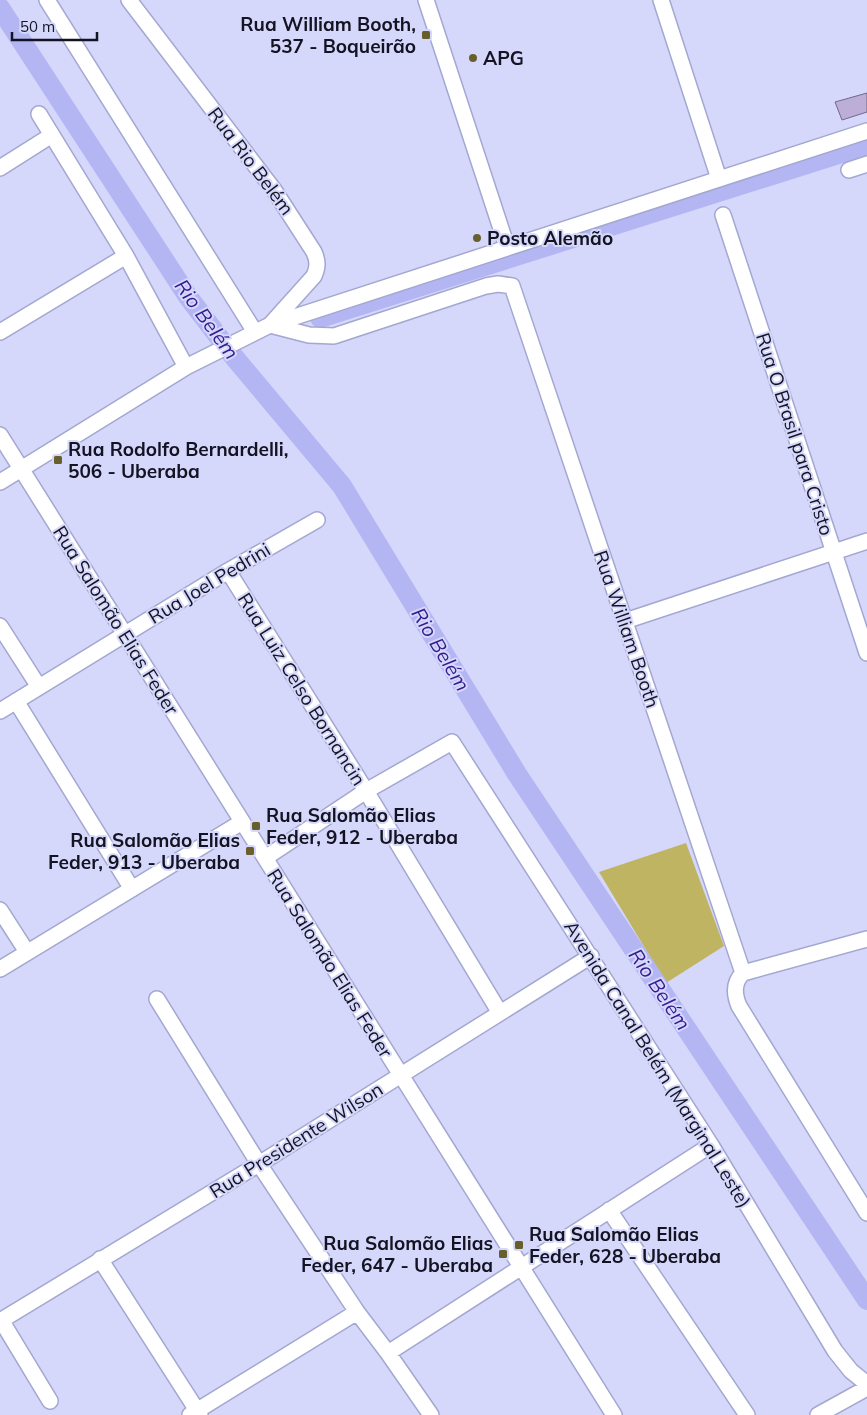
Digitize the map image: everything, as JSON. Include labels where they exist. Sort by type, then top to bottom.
[{"type":"street","name":"Rua Rio Belém","points":[[129,0],[274,190],[318,260],[314,276],[270,325]]},
{"type":"street","points":[[426,0],[507,248]]},
{"type":"street","points":[[661,0],[719,179]]},
{"type":"street","points":[[52,1],[248,335]]},
{"type":"street","points":[[39,114],[193,363]]},
{"type":"street","points":[[0,482],[193,363],[270,325],[867,131]]},
{"type":"street","points":[[0,168],[52,134]]},
{"type":"street","points":[[848,170],[867,164]]},
{"type":"street","name":"Rua O Brasil para Cristo","points":[[723,215],[867,653]]},
{"type":"street","points":[[0,332],[126,256]]},
{"type":"street","name":"Rua William Booth","points":[[270,325],[309,335],[334,336],[486,286],[498,284],[512,286],[742,973]]},
{"type":"street","name":"Rua Salomão Elias Feder","points":[[0,435],[614,1415]]},
{"type":"street","name":"Rua Joel Pedrini","points":[[0,711],[228,571],[317,520]]},
{"type":"street","points":[[625,621],[867,541]]},
{"type":"street","name":"Rua Luiz Celso Bornancin","points":[[228,571],[366,790],[500,1013]]},
{"type":"street","points":[[0,626],[39,686]]},
{"type":"street","points":[[16,701],[132,889]]},
{"type":"street","name":"Avenida Canal Belém (Marginal Leste)","points":[[366,790],[452,742],[711,1145],[835,1351],[851,1372],[867,1386]]},
{"type":"street","points":[[264,858],[366,790]]},
{"type":"street","points":[[0,969],[242,822]]},
{"type":"street","points":[[0,910],[28,952]]},
{"type":"street","points":[[867,939],[742,973],[737,979],[735,988],[739,1006],[867,1212]]},
{"type":"street","name":"Rua Presidente Wilson","points":[[0,1320],[259,1164],[591,956]]},
{"type":"street","points":[[158,999],[259,1164],[356,1312],[388,1353],[431,1415]]},
{"type":"street","points":[[388,1353],[711,1145]]},
{"type":"street","points":[[609,1210],[747,1415]]},
{"type":"street","points":[[100,1259],[196,1414],[356,1312]]},
{"type":"street","points":[[0,1320],[50,1401]]},
{"type":"street","points":[[818,1415],[867,1386]]},
{"type":"shaded area","points":[[686,843],[724,946],[666,983],[599,872]]},
{"type":"building","points":[[867,93],[867,112],[842,120],[835,102]]},
{"type":"waterway","name":"Rio Belém","points":[[0,8],[189,298],[234,357],[342,486],[517,774],[867,1300]]},
{"type":"waterway","points":[[320,318],[867,145]]},
{"type":"place","name":"Rua William Booth, 537 - Boqueirão","points":[[426,35]]},
{"type":"place","name":"APG","points":[[473,58]]},
{"type":"place","name":"Posto Alemão","points":[[477,238]]},
{"type":"place","name":"Rua Rodolfo Bernardelli, 506 - Uberaba","points":[[58,460]]},
{"type":"place","name":"Rua Salomão Elias Feder, 912 - Uberaba","points":[[256,826]]},
{"type":"place","name":"Rua Salomão Elias Feder, 913 - Uberaba","points":[[250,851]]},
{"type":"place","name":"Rua Salomão Elias Feder, 628 - Uberaba","points":[[519,1245]]},
{"type":"place","name":"Rua Salomão Elias Feder, 647 - Uberaba","points":[[503,1254]]}]
